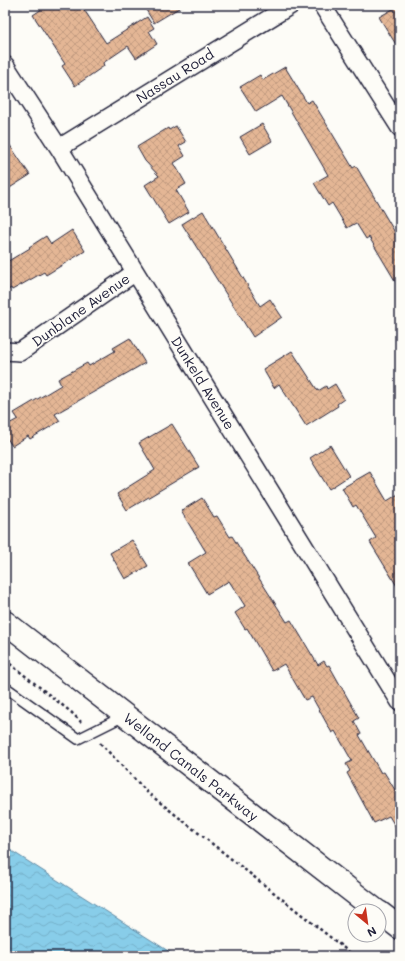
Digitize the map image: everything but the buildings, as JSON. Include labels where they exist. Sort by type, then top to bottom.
[{"type":"main road","name":"Welland Canals Parkway","points":[[5,622],[366,903]]},
{"type":"main road","name":"Welland Canals Parkway","points":[[387,919],[400,928]]},
{"type":"street","name":"Nassau Road","points":[[59,148],[291,5]]},
{"type":"street","points":[[322,5],[400,128]]},
{"type":"street","name":"Dunkeld Avenue","points":[[5,65],[59,148],[134,273],[400,702]]},
{"type":"street","name":"Dunblane Avenue","points":[[5,351],[20,352],[134,273]]},
{"type":"lane","points":[[5,687],[78,739],[124,716]]},
{"type":"path","points":[[5,660],[71,712],[148,793],[354,956]]},
{"type":"water","points":[[5,847],[7,848],[176,956],[5,956]]}]
